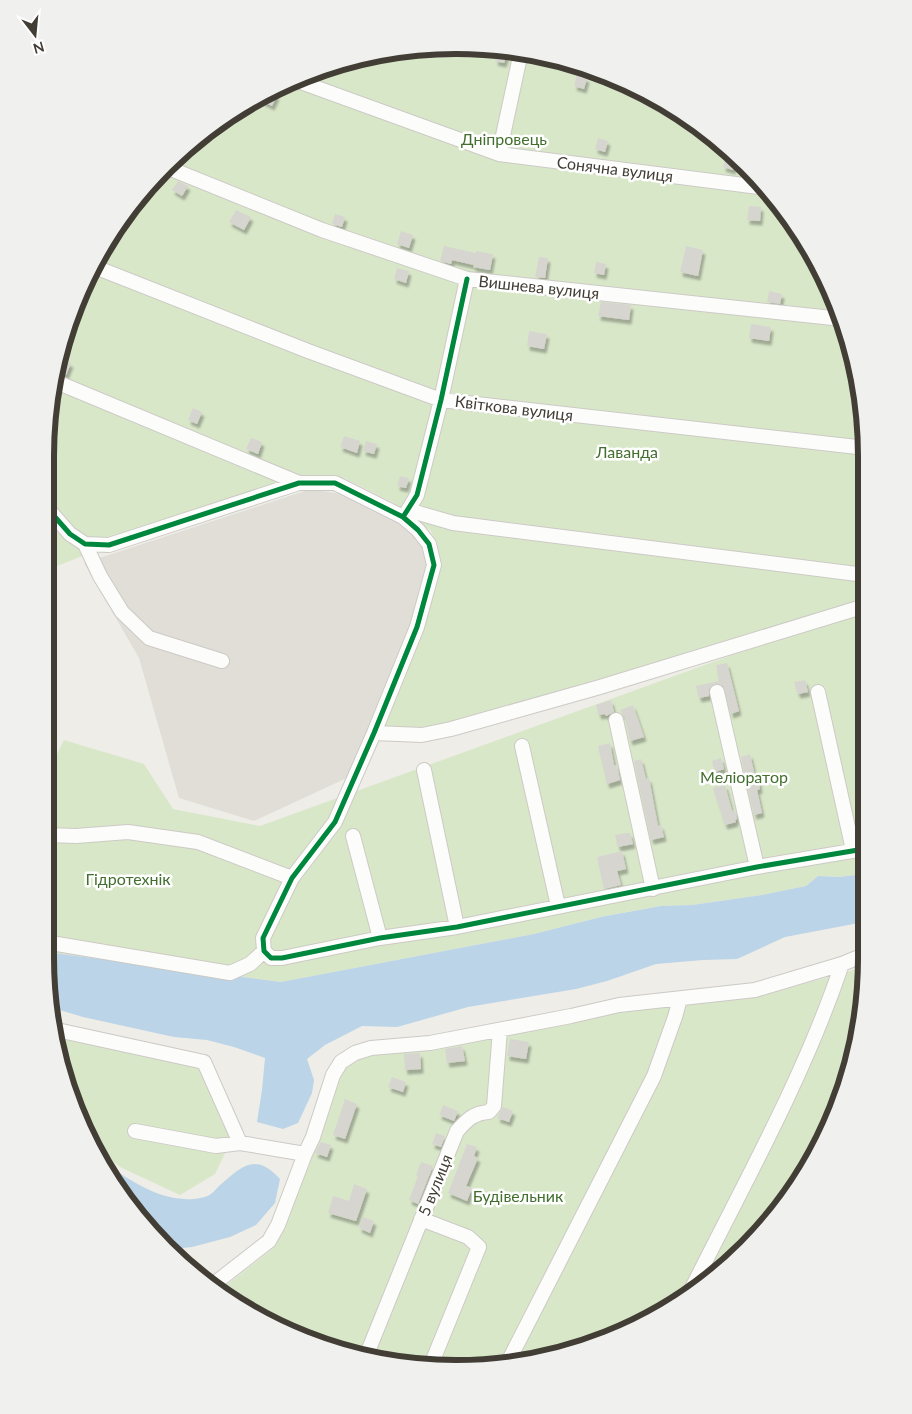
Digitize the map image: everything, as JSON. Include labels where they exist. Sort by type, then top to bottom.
[{"type":"street","points":[[498,154],[519,59]]},
{"type":"street","name":"Сонячна вулиця","points":[[304,83],[498,154],[754,186]]},
{"type":"street","name":"Вишнева вулиця","points":[[174,170],[322,230],[466,279],[834,318]]},
{"type":"street","name":"Квіткова вулиця","points":[[100,269],[308,352],[441,400],[858,447]]},
{"type":"street","points":[[406,514],[417,495],[441,400],[466,279]]},
{"type":"street","points":[[60,384],[299,483]]},
{"type":"street","points":[[85,544],[109,545],[299,483],[335,483],[406,514],[453,523],[858,574]]},
{"type":"street","points":[[406,514],[429,544],[434,565],[417,627],[335,822],[292,878],[263,938],[264,951],[271,958],[282,958],[380,938],[457,926],[653,889],[757,867],[858,850]]},
{"type":"street","points":[[54,516],[70,534],[85,544],[100,576],[122,612],[149,638],[222,661]]},
{"type":"street","points":[[374,732],[422,735],[451,730],[600,687],[858,608]]},
{"type":"street","points":[[717,692],[757,867]]},
{"type":"street","points":[[818,692],[858,846]]},
{"type":"street","points":[[616,720],[653,889]]},
{"type":"street","points":[[522,746],[558,906]]},
{"type":"street","points":[[424,770],[457,926]]},
{"type":"street","points":[[54,835],[76,836],[128,832],[198,842],[292,878]]},
{"type":"street","points":[[353,836],[380,938]]},
{"type":"street","points":[[54,944],[230,973],[250,964],[264,951]]},
{"type":"street","points":[[217,1281],[269,1241],[281,1218],[305,1154],[314,1137],[333,1075],[341,1062],[354,1053],[371,1048],[430,1043],[619,1005],[755,990],[858,957]]},
{"type":"street","points":[[696,1280],[740,1197],[793,1088],[842,964]]},
{"type":"street","points":[[511,1357],[654,1076],[680,999]]},
{"type":"street","name":"5 вулиця","points":[[368,1351],[458,1131],[468,1118],[478,1113],[489,1112],[494,1106],[500,1030]]},
{"type":"street","points":[[60,1031],[204,1062],[240,1143]]},
{"type":"street","points":[[135,1131],[216,1146],[240,1143],[305,1154]]},
{"type":"street","points":[[421,1219],[468,1237],[479,1247],[433,1359]]},
{"type":"shaded area","points":[[311,489],[341,494],[398,523],[412,532],[425,546],[428,563],[411,628],[349,777],[254,821],[179,798],[139,658],[84,563]]},
{"type":"green space","name":"Лаванда","points":[[456,54],[509,57],[534,61],[560,67],[610,84],[634,95],[679,122],[701,137],[740,172],[775,211],[790,233],[817,278],[828,302],[845,352],[851,378],[855,403],[858,456],[858,604],[433,729],[383,727],[396,700],[429,613],[441,559],[431,531],[394,503],[344,478],[305,477],[181,517],[54,567],[54,456],[57,403],[67,352],[84,302],[108,255],[137,211],[172,172],[211,137],[255,108],[302,84],[352,67],[378,61],[403,57]]},
{"type":"green space","name":"Меліоратор","points":[[858,610],[858,875],[839,877],[818,876],[806,886],[762,895],[692,905],[661,906],[601,917],[534,934],[281,982],[54,953],[54,760],[64,740],[144,764],[173,809],[260,826]]},
{"type":"green space","name":"Будівельник","points":[[858,969],[855,1011],[851,1036],[845,1062],[828,1112],[804,1159],[775,1203],[758,1223],[701,1277],[634,1319],[585,1339],[534,1353],[509,1357],[456,1360],[403,1357],[352,1347],[302,1330],[278,1319],[225,1286],[271,1250],[326,1121],[333,1091],[347,1061],[374,1052],[588,1016],[760,996]]},
{"type":"green space","points":[[62,1039],[202,1068],[233,1137],[215,1174],[180,1195],[122,1168],[107,1158],[95,1136],[75,1087]]},
{"type":"water","points":[[858,875],[858,923],[785,937],[737,959],[656,964],[607,981],[576,989],[468,1007],[397,1027],[362,1026],[325,1045],[307,1059],[314,1080],[312,1093],[298,1123],[283,1129],[257,1122],[265,1058],[207,1040],[174,1037],[83,1017],[57,1009],[54,953],[281,982],[534,934],[601,917],[661,906],[692,905],[762,895],[806,886],[818,876],[839,877]]},
{"type":"water","points":[[256,1164],[263,1166],[271,1170],[280,1179],[275,1203],[256,1225],[230,1237],[192,1247],[179,1248],[172,1242],[137,1203],[115,1169],[151,1191],[173,1198],[185,1199],[197,1199],[208,1196],[234,1173],[248,1165]]},
{"type":"building","points":[[496,56],[506,57],[504,63],[495,61]]},
{"type":"building","points":[[577,75],[587,78],[584,89],[574,86]]},
{"type":"building","points":[[277,96],[272,106],[265,102]]},
{"type":"building","points":[[598,138],[608,141],[605,152],[595,149]]},
{"type":"building","points":[[725,158],[734,166],[733,170],[723,167]]},
{"type":"building","points":[[178,181],[188,186],[182,196],[172,190]]},
{"type":"building","points":[[749,206],[761,207],[760,221],[747,220]]},
{"type":"building","points":[[236,210],[251,217],[244,230],[229,222]]},
{"type":"building","points":[[335,214],[345,217],[342,227],[332,224]]},
{"type":"building","points":[[401,231],[413,235],[409,248],[397,244]]},
{"type":"building","points":[[444,246],[476,253],[476,251],[493,254],[490,270],[452,260],[451,264],[440,261]]},
{"type":"building","points":[[686,246],[703,250],[698,276],[680,272]]},
{"type":"building","points":[[539,257],[548,258],[545,278],[535,277]]},
{"type":"building","points":[[596,262],[606,264],[604,275],[594,273]]},
{"type":"building","points":[[397,268],[409,271],[406,283],[394,279]]},
{"type":"building","points":[[769,291],[782,294],[780,304],[767,302]]},
{"type":"building","points":[[601,302],[631,305],[629,320],[598,316]]},
{"type":"building","points":[[751,324],[771,327],[769,341],[749,338]]},
{"type":"building","points":[[529,331],[547,334],[544,349],[527,346]]},
{"type":"building","points":[[65,361],[71,363],[66,375],[62,373]]},
{"type":"building","points":[[193,408],[202,412],[197,424],[188,420]]},
{"type":"building","points":[[344,436],[360,441],[357,453],[340,447]]},
{"type":"building","points":[[251,438],[262,442],[258,454],[246,449]]},
{"type":"building","points":[[366,441],[377,444],[374,454],[363,451]]},
{"type":"building","points":[[400,476],[409,478],[406,488],[397,486]]},
{"type":"building","points":[[727,663],[739,711],[731,714],[723,686],[715,684],[709,689],[709,696],[699,698],[696,686],[719,681],[716,665]]},
{"type":"building","points":[[805,680],[808,692],[798,694],[794,682]]},
{"type":"building","points":[[611,700],[614,712],[606,716],[605,714],[599,715],[596,705]]},
{"type":"building","points":[[633,705],[644,737],[630,741],[625,718],[620,710]]},
{"type":"building","points":[[610,743],[614,765],[617,766],[620,780],[607,784],[598,746]]},
{"type":"building","points":[[750,754],[755,776],[758,776],[760,789],[757,790],[762,813],[754,815],[741,757]]},
{"type":"building","points":[[721,758],[724,769],[715,772],[712,761]]},
{"type":"building","points":[[641,759],[646,779],[649,778],[658,826],[661,825],[664,837],[651,840],[634,761]]},
{"type":"building","points":[[725,785],[732,811],[735,810],[737,819],[735,820],[736,822],[725,825],[713,788]]},
{"type":"building","points":[[630,833],[633,844],[618,847],[615,835]]},
{"type":"building","points":[[622,851],[626,869],[617,871],[621,885],[604,889],[597,857]]},
{"type":"building","points":[[510,1039],[529,1042],[526,1059],[507,1056]]},
{"type":"building","points":[[462,1046],[465,1061],[447,1063],[445,1049]]},
{"type":"building","points":[[420,1053],[421,1069],[405,1070],[404,1054]]},
{"type":"building","points":[[392,1077],[406,1082],[403,1092],[388,1087]]},
{"type":"building","points":[[345,1099],[357,1104],[345,1139],[333,1135]]},
{"type":"building","points":[[443,1105],[458,1111],[454,1121],[439,1115]]},
{"type":"building","points":[[503,1107],[513,1111],[509,1122],[497,1118]]},
{"type":"building","points":[[436,1133],[445,1136],[441,1147],[432,1144]]},
{"type":"building","points":[[321,1142],[331,1145],[327,1157],[315,1153]]},
{"type":"building","points":[[467,1144],[477,1147],[474,1156],[478,1158],[466,1186],[472,1188],[467,1201],[448,1193]]},
{"type":"building","points":[[421,1162],[433,1166],[418,1204],[409,1200]]},
{"type":"building","points":[[354,1184],[367,1189],[356,1221],[328,1213],[333,1196],[349,1201]]},
{"type":"building","points":[[363,1217],[374,1221],[370,1233],[359,1228]]},
{"type":"cycle path","points":[[403,517],[417,495],[441,400],[467,279]]},
{"type":"cycle path","points":[[54,516],[70,534],[85,544],[109,545],[299,483],[335,483],[403,517],[418,530],[429,544],[434,565],[417,627],[335,822],[292,878],[263,938],[264,951],[271,958],[282,958],[380,938],[457,927],[757,867],[858,850]]},
{"type":"park label","name":"Дніпровець","points":[[504,139]]},
{"type":"park label","name":"Гідротехнік","points":[[128,879]]}]
